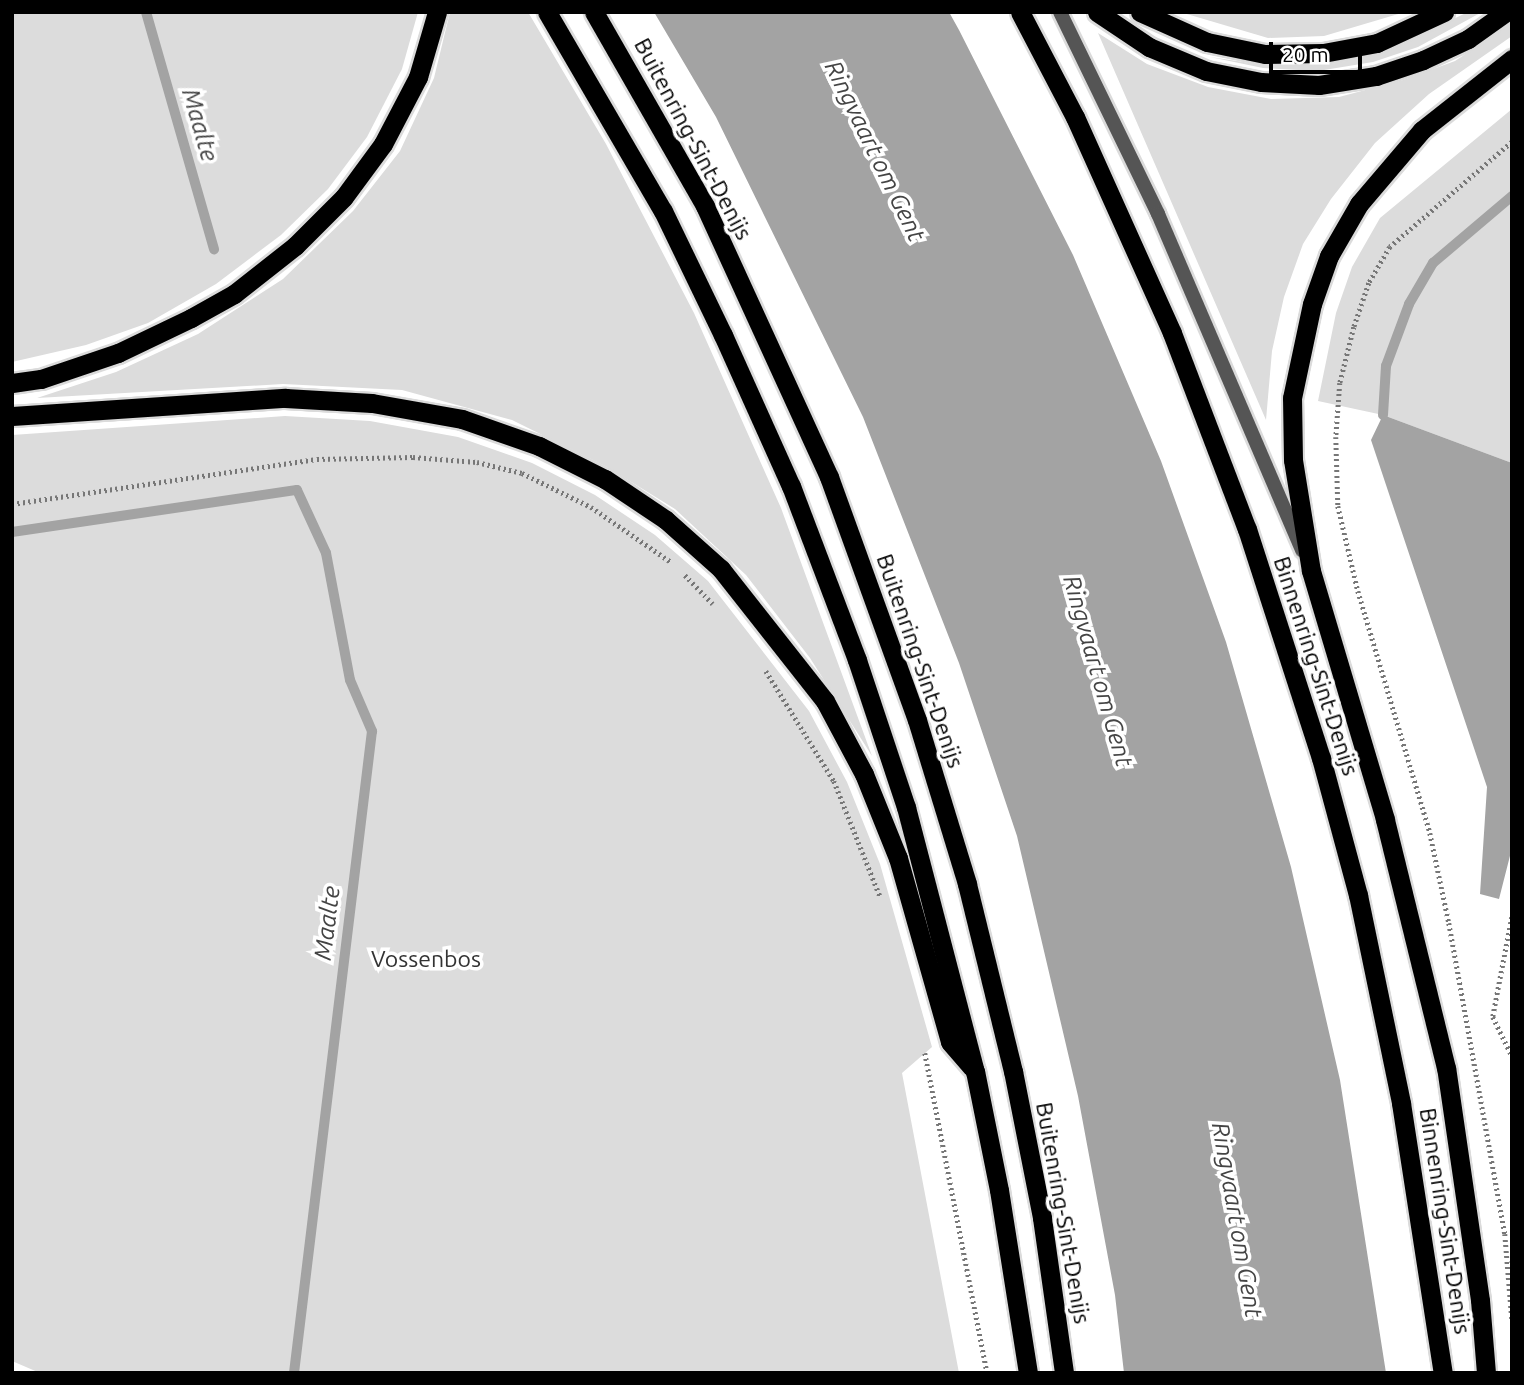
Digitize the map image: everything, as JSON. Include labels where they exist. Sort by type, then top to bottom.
[{"type":"highway","points":[[12,383],[41,379],[118,354],[234,294],[295,246],[344,197],[383,144],[418,77],[437,12]]},
{"type":"highway","points":[[547,12],[663,211],[791,486],[906,807],[975,1071],[999,1190],[1028,1373]]},
{"type":"highway","name":"Buitenring-Sint-Denijs","points":[[594,12],[705,206],[829,477],[917,720],[967,884],[1013,1071],[1042,1218],[1064,1373]]},
{"type":"highway","name":"Binnenring-Sint-Denijs","points":[[1020,12],[1075,117],[1172,333],[1247,529],[1321,758],[1358,895],[1401,1103],[1443,1373]]},
{"type":"highway","points":[[1097,12],[1149,47],[1206,71],[1261,82],[1319,85],[1376,76],[1423,60],[1468,39],[1506,12]]},
{"type":"highway","points":[[1140,12],[1207,42],[1276,54],[1324,53],[1377,43],[1444,12]]},
{"type":"highway","points":[[1486,1373],[1480,1300],[1446,1068],[1385,819],[1311,571],[1293,460],[1292,398],[1298,353],[1329,256],[1359,204],[1422,130],[1512,59]]},
{"type":"highway","points":[[12,416],[285,398],[372,403],[462,419],[539,446],[605,479],[666,520],[721,569],[825,701],[864,774],[898,858],[950,1042],[975,1071]]},
{"type":"lane","points":[[1060,12],[1158,214],[1311,571]]},
{"type":"path","points":[[1512,142],[1390,247],[1369,283],[1354,327],[1340,383],[1336,437],[1338,506],[1430,833],[1450,923],[1510,1267],[1512,1320]]},
{"type":"path","points":[[12,504],[317,459],[413,457],[477,462],[522,473],[591,507],[677,566],[720,611]]},
{"type":"path","points":[[760,662],[834,780],[882,902]]},
{"type":"path","points":[[1512,917],[1493,1017],[1512,1056]]},
{"type":"path","points":[[922,1041],[987,1373]]},
{"type":"green space","points":[[12,12],[418,12],[402,69],[367,137],[328,189],[281,235],[216,284],[148,323],[86,345],[12,362]]},
{"type":"green space","points":[[450,12],[528,12],[606,144],[694,313],[781,508],[872,756],[810,658],[746,575],[675,509],[607,467],[512,420],[402,390],[283,384],[37,398],[116,372],[198,334],[283,279],[353,211],[400,151],[434,78]]},
{"type":"green space","points":[[1180,12],[1405,12],[1324,36],[1268,38]]},
{"type":"green space","points":[[1468,12],[1482,12],[1418,47],[1373,62],[1318,71],[1263,68],[1210,57],[1264,65],[1325,65],[1380,54]]},
{"type":"green space","points":[[1510,24],[1512,36],[1429,94],[1375,143],[1331,199],[1303,244],[1284,297],[1272,351],[1266,420],[1098,33],[1147,64],[1208,87],[1271,99],[1339,97],[1403,80],[1455,61]]},
{"type":"green space","points":[[1512,109],[1512,463],[1383,415],[1318,401],[1336,313],[1352,267],[1380,218]]},
{"type":"green space","name":"Vossenbos","points":[[285,416],[370,421],[458,437],[532,463],[595,495],[655,535],[708,581],[809,711],[847,782],[880,864],[932,1047],[902,1073],[959,1373],[40,1373],[12,1361],[12,435]]},
{"type":"water","name":"Ringvaart om Gent","points":[[654,12],[949,12],[959,30],[1073,255],[1161,461],[1226,642],[1291,867],[1340,1080],[1386,1373],[1124,1373],[1115,1295],[1078,1096],[1017,836],[959,663],[863,417],[716,117]]},
{"type":"water","points":[[1383,415],[1512,463],[1512,848],[1499,899],[1480,894],[1487,787],[1371,440]]},
{"type":"waterway","name":"Maalte","points":[[146,12],[214,249]]},
{"type":"waterway","points":[[1383,415],[1386,366],[1409,304],[1433,263],[1512,196]]},
{"type":"waterway","name":"Maalte","points":[[12,532],[297,490],[326,553],[350,680],[372,731],[294,1373]]}]
